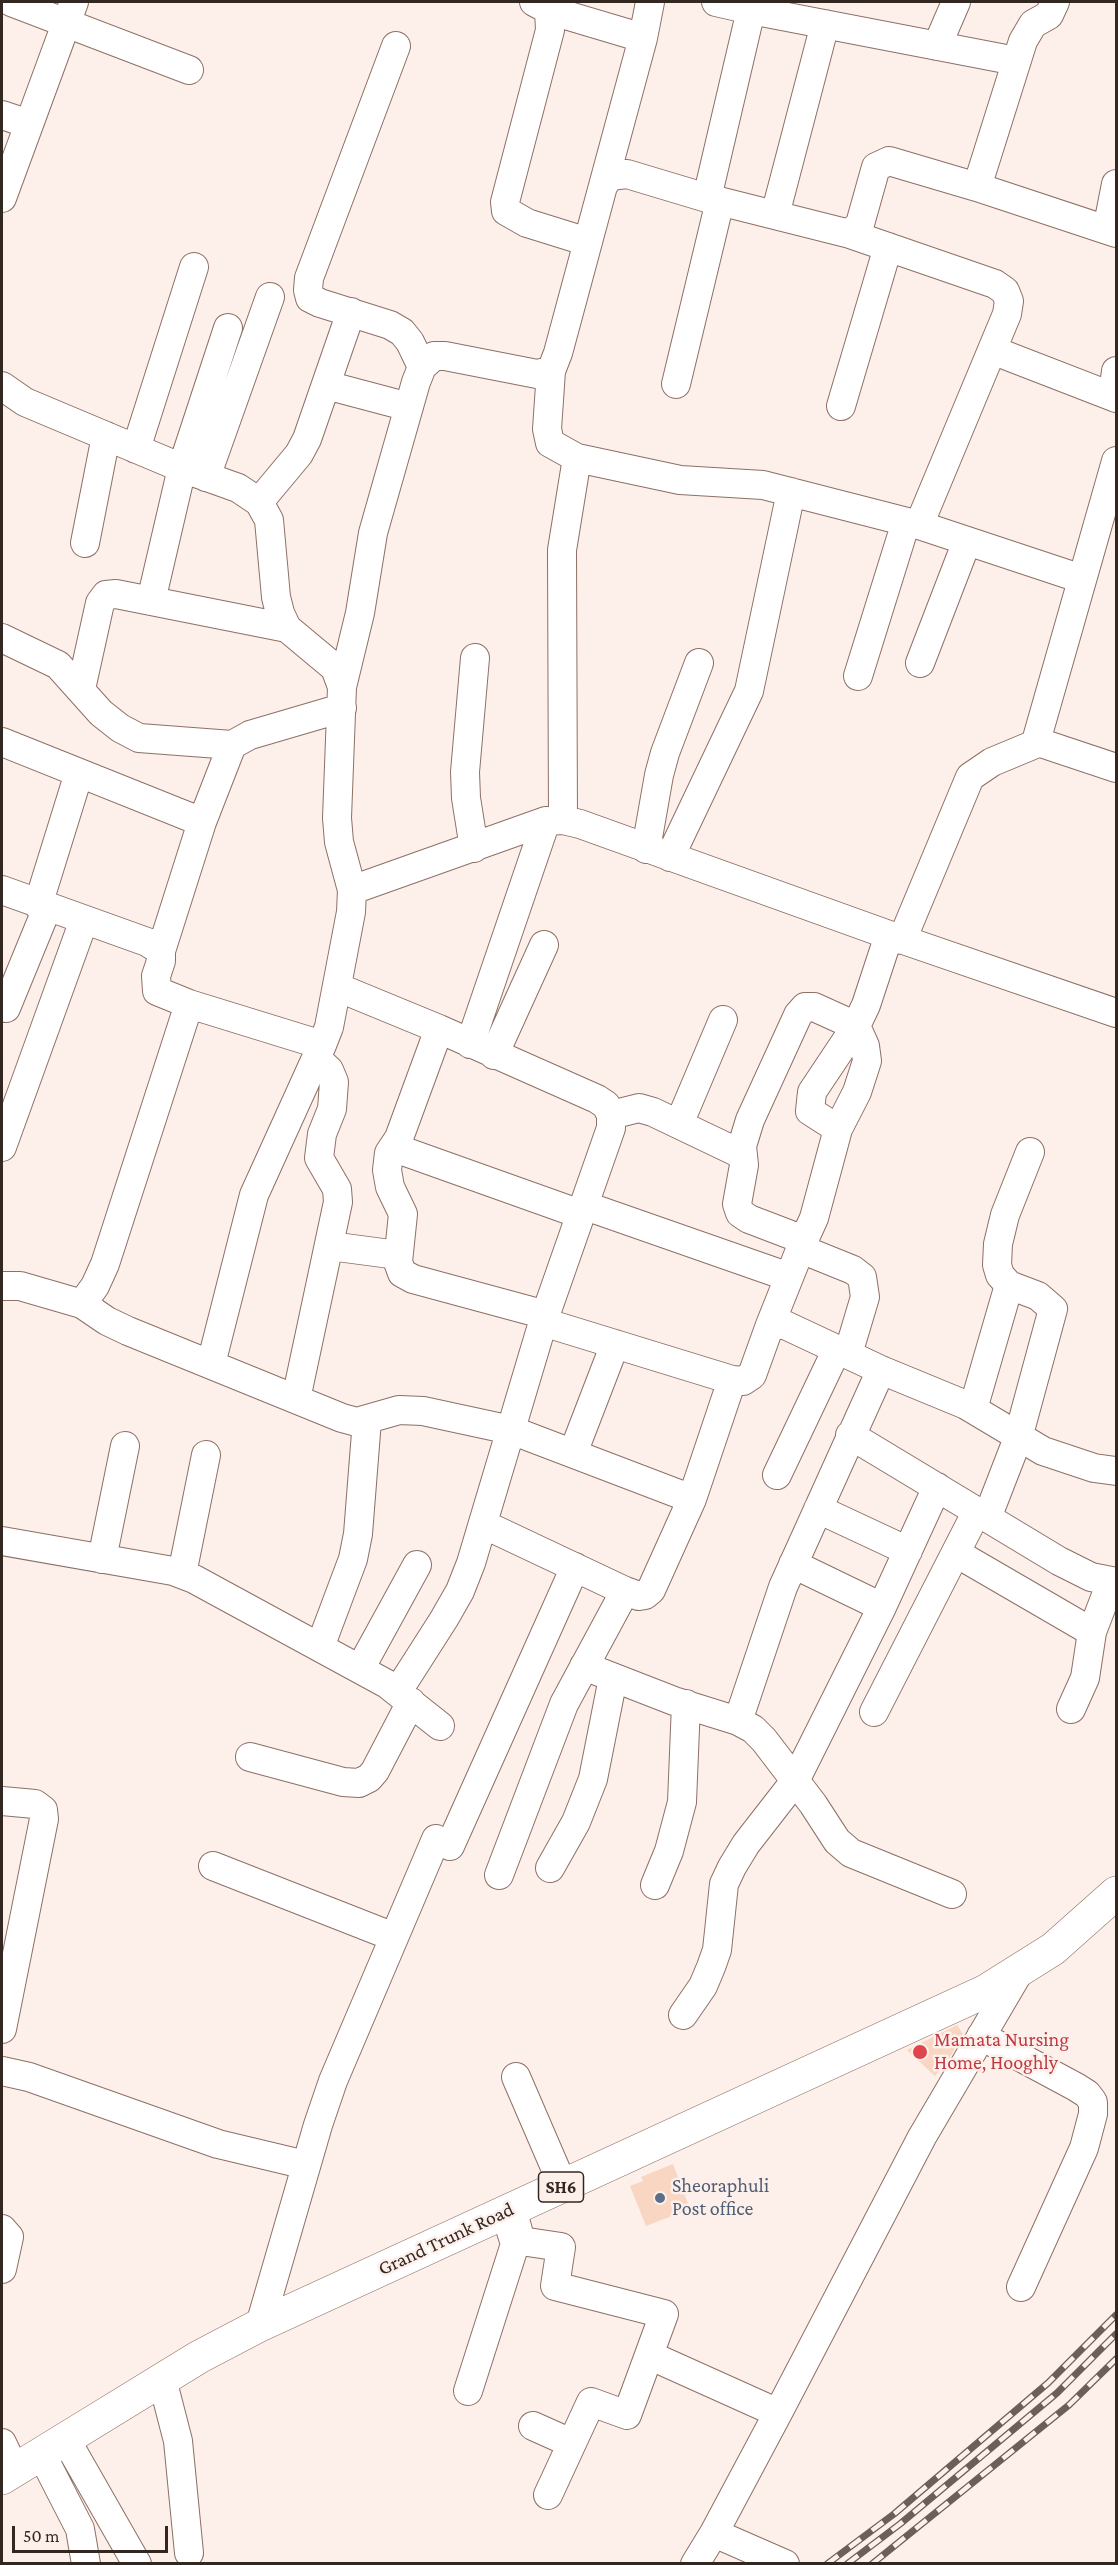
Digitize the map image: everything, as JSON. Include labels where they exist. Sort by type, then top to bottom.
[{"type":"main road","name":"Grand Trunk Road","points":[[25,2456],[260,2325],[948,2009],[1019,1972],[1060,1943],[1116,1893]]},
{"type":"street","points":[[12,2],[70,12],[189,70]]},
{"type":"street","points":[[650,2],[643,38],[558,353],[551,370],[547,429],[550,443],[577,458],[680,480],[762,485],[791,492],[912,523],[1082,579]]},
{"type":"street","points":[[716,2],[758,8],[825,24],[1016,61]]},
{"type":"street","points":[[938,46],[956,2]]},
{"type":"street","points":[[977,187],[1027,32],[1033,24],[1049,15],[1055,2]]},
{"type":"street","points":[[542,6],[643,38]]},
{"type":"street","points":[[542,6],[550,30],[506,202],[506,211],[527,223],[588,242]]},
{"type":"street","points":[[676,384],[713,199],[758,8]]},
{"type":"street","points":[[2,198],[70,12]]},
{"type":"street","points":[[775,215],[825,24]]},
{"type":"street","points":[[396,46],[309,278],[308,290],[310,298],[390,324],[402,332],[410,342],[422,367]]},
{"type":"street","points":[[2,115],[29,124]]},
{"type":"street","points":[[850,234],[860,224],[876,167],[889,161],[977,187],[1112,232],[1116,184]]},
{"type":"street","points":[[603,186],[610,176],[627,174],[850,234],[995,284],[1005,291],[1009,301],[1007,314],[912,523],[858,676]]},
{"type":"street","points":[[841,406],[888,247]]},
{"type":"street","points":[[136,449],[194,267]]},
{"type":"street","points":[[151,601],[194,472],[270,297]]},
{"type":"street","points":[[259,502],[299,454],[316,414],[351,312]]},
{"type":"street","points":[[194,472],[228,328]]},
{"type":"street","points":[[992,350],[1116,398]]},
{"type":"street","points":[[211,1364],[254,1196],[329,1027],[351,912],[352,891],[339,842],[337,818],[342,697],[360,613],[373,533],[422,367],[434,357],[445,356],[537,374],[551,370]]},
{"type":"street","points":[[1116,371],[1114,386],[1116,398]]},
{"type":"street","points":[[326,385],[409,407]]},
{"type":"street","points":[[2,386],[13,401],[238,488],[259,502],[269,520],[276,597],[287,628]]},
{"type":"street","points":[[84,543],[106,436]]},
{"type":"street","points":[[482,1049],[555,821],[562,550],[577,458]]},
{"type":"street","points":[[1040,742],[1037,732],[1116,461]]},
{"type":"street","points":[[658,853],[749,691],[755,672],[791,492]]},
{"type":"street","points":[[920,663],[967,541]]},
{"type":"street","points":[[81,689],[100,603],[106,595],[116,594],[287,628],[335,668],[342,697]]},
{"type":"street","points":[[2,638],[58,665],[114,723],[139,738],[232,746],[250,735],[342,697]]},
{"type":"street","points":[[474,848],[466,798],[465,772],[475,658]]},
{"type":"street","points":[[658,853],[659,775],[699,663]]},
{"type":"street","points":[[2,742],[202,822]]},
{"type":"street","points":[[838,1129],[810,1112],[812,1092],[856,1026],[970,777],[992,762],[1040,742],[1116,768]]},
{"type":"street","points":[[232,746],[202,822],[161,951],[161,962],[156,976],[157,991],[319,1051],[334,1082],[332,1108],[319,1146],[319,1158],[323,1169],[337,1190],[338,1202],[296,1400]]},
{"type":"street","points":[[47,1022],[4,1007],[43,906],[79,773]]},
{"type":"street","points":[[352,891],[555,821],[580,824],[895,937],[1116,1013]]},
{"type":"street","points":[[2,891],[147,942],[161,951]]},
{"type":"street","points":[[2,1147],[84,920]]},
{"type":"street","points":[[482,1049],[544,945]]},
{"type":"street","points":[[250,1757],[343,1782],[358,1783],[369,1778],[375,1771],[405,1696],[460,1591],[483,1524],[545,1318],[610,1128],[611,1115],[606,1105],[597,1099],[337,987]]},
{"type":"street","points":[[82,1304],[95,1286],[105,1264],[189,1004]]},
{"type":"street","points":[[439,1029],[399,1138],[389,1152],[387,1170],[390,1187],[403,1214],[398,1255],[402,1273],[413,1279],[545,1318],[615,1344],[732,1380],[743,1381],[752,1375],[770,1325],[803,1245],[822,1194],[838,1129],[865,1072],[867,1061],[865,1047],[856,1026],[814,1006],[805,1007],[798,1015],[744,1134],[744,1165],[737,1204],[740,1213],[803,1245],[853,1270],[862,1277],[865,1297],[842,1352],[777,1475]]},
{"type":"street","points":[[679,1124],[723,1020]]},
{"type":"street","points":[[611,1115],[639,1108],[679,1124],[743,1155]]},
{"type":"street","points":[[399,1138],[400,1146],[406,1152],[789,1278]]},
{"type":"street","points":[[874,1712],[956,1553],[982,1514],[1018,1438],[1053,1309],[1038,1296],[1009,1285],[1000,1275],[997,1265],[998,1244],[1005,1215],[1030,1152]]},
{"type":"street","points":[[330,1246],[398,1255]]},
{"type":"street","points":[[973,1409],[1009,1285]]},
{"type":"street","points":[[2,1286],[20,1286],[82,1304],[107,1321],[128,1331],[342,1418],[357,1422],[389,1412],[411,1411],[511,1430],[692,1499]]},
{"type":"street","points":[[770,1325],[785,1325],[881,1370],[973,1409],[1043,1451],[1094,1468],[1116,1471]]},
{"type":"street","points":[[573,1453],[615,1344]]},
{"type":"street","points":[[738,1720],[772,1616],[793,1564],[881,1370]]},
{"type":"street","points":[[483,1524],[625,1591],[639,1596],[645,1595],[651,1590],[692,1499],[732,1380]]},
{"type":"street","points":[[320,1647],[353,1559],[358,1534],[368,1420]]},
{"type":"street","points":[[850,1435],[1070,1567],[1091,1577],[1114,1582],[1092,1632],[1085,1678],[1071,1709]]},
{"type":"street","points":[[102,1559],[125,1446]]},
{"type":"street","points":[[182,1574],[206,1455]]},
{"type":"street","points":[[683,2015],[703,1986],[717,1950],[724,1884],[746,1844],[795,1781],[882,1607],[937,1487]]},
{"type":"street","points":[[818,1509],[908,1551]]},
{"type":"street","points":[[2,1541],[182,1574],[213,1588],[360,1669],[405,1696],[440,1726]]},
{"type":"street","points":[[956,1553],[1092,1632]]},
{"type":"street","points":[[793,1564],[882,1607]]},
{"type":"street","points":[[360,1669],[417,1565]]},
{"type":"street","points":[[260,2325],[306,2164],[333,2081],[436,1839],[450,1846],[575,1567]]},
{"type":"street","points":[[499,1875],[554,1728],[584,1666],[625,1591]]},
{"type":"street","points":[[584,1666],[686,1704],[738,1720],[753,1729],[795,1781],[837,1841],[851,1853],[952,1894]]},
{"type":"street","points":[[550,1868],[576,1822],[593,1779],[613,1678]]},
{"type":"street","points":[[655,1885],[669,1851],[682,1802],[686,1704]]},
{"type":"street","points":[[2,1801],[35,1804],[43,1810],[44,1820],[2,2029]]},
{"type":"street","points":[[213,1866],[394,1937]]},
{"type":"street","points":[[695,2564],[778,2413],[922,2137],[1019,1972]]},
{"type":"street","points":[[981,2036],[1076,2087],[1087,2094],[1093,2102],[1093,2114],[1084,2148],[1021,2287]]},
{"type":"street","points":[[2,2071],[29,2077],[218,2144],[306,2164]]},
{"type":"street","points":[[516,2077],[563,2186]]},
{"type":"street","points":[[508,2210],[521,2241],[561,2247],[555,2286],[663,2314],[627,2415],[591,2402],[548,2495]]},
{"type":"street","points":[[468,2391],[515,2244],[508,2210]]},
{"type":"street","points":[[2,2229],[9,2237],[2,2269]]},
{"type":"street","points":[[649,2355],[778,2413]]},
{"type":"street","points":[[162,2379],[178,2440],[183,2470],[189,2553]]},
{"type":"street","points":[[533,2426],[572,2443]]},
{"type":"street","points":[[25,2456],[80,2529],[86,2564]]},
{"type":"street","points":[[25,2456],[137,2564]]},
{"type":"street","points":[[714,2533],[785,2564]]},
{"type":"building","points":[[957,2025],[963,2034],[950,2057],[935,2076],[907,2050]]},
{"type":"building","name":"Sheoraphuli Post office","points":[[673,2164],[690,2209],[646,2226],[630,2186],[643,2181],[641,2177]]},
{"type":"railway","points":[[827,2564],[894,2514],[1048,2383],[1116,2315]]},
{"type":"railway","points":[[847,2564],[900,2524],[1057,2393],[1116,2334]]},
{"type":"railway","points":[[872,2564],[1069,2405],[1116,2359]]},
{"type":"place","name":"Mamata Nursing Home, Hooghly","points":[[920,2052]]},
{"type":"place","name":"Sheoraphuli Post office","points":[[660,2198]]}]
